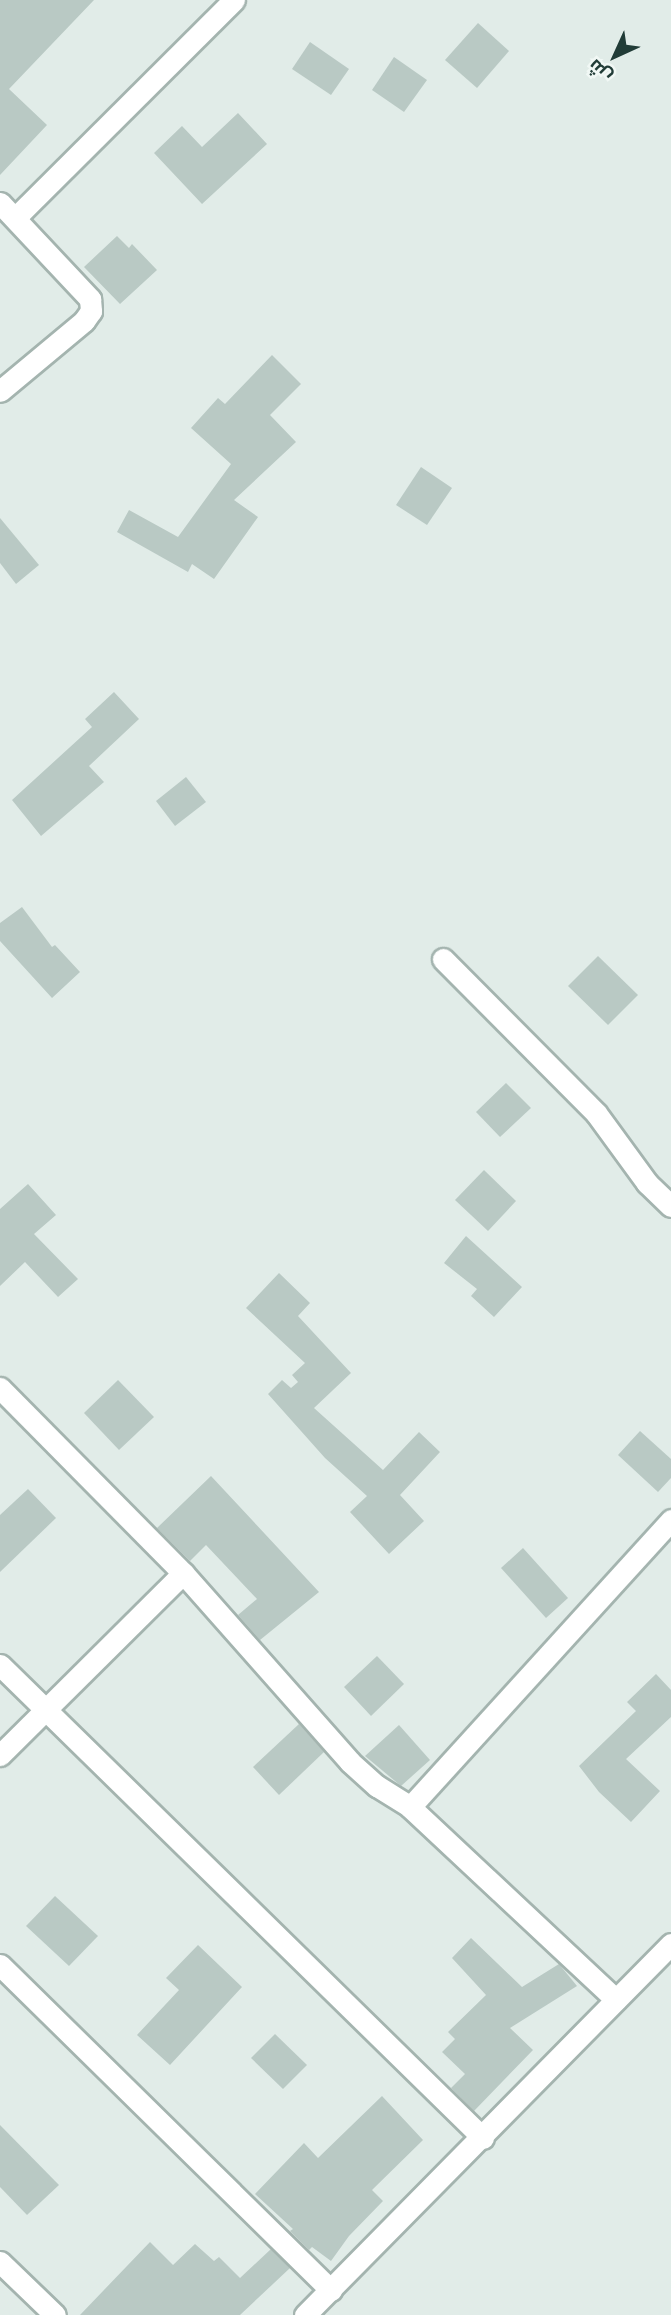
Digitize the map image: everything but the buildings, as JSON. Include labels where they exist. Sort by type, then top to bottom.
[{"type":"street","points":[[15,218],[233,0]]},
{"type":"street","points":[[0,203],[90,299],[91,311],[84,321],[0,391]]},
{"type":"street","points":[[443,959],[596,1113],[647,1183],[671,1206]]},
{"type":"street","points":[[1,1391],[183,1573],[350,1762],[377,1786],[410,1807],[616,2000]]},
{"type":"street","points":[[410,1807],[671,1520]]},
{"type":"street","points":[[0,1755],[183,1573]]},
{"type":"street","points":[[0,1665],[483,2138]]},
{"type":"street","points":[[305,2315],[483,2138],[616,2000],[666,1958]]},
{"type":"street","points":[[0,1965],[331,2290]]},
{"type":"street","points":[[0,2262],[55,2315]]}]
